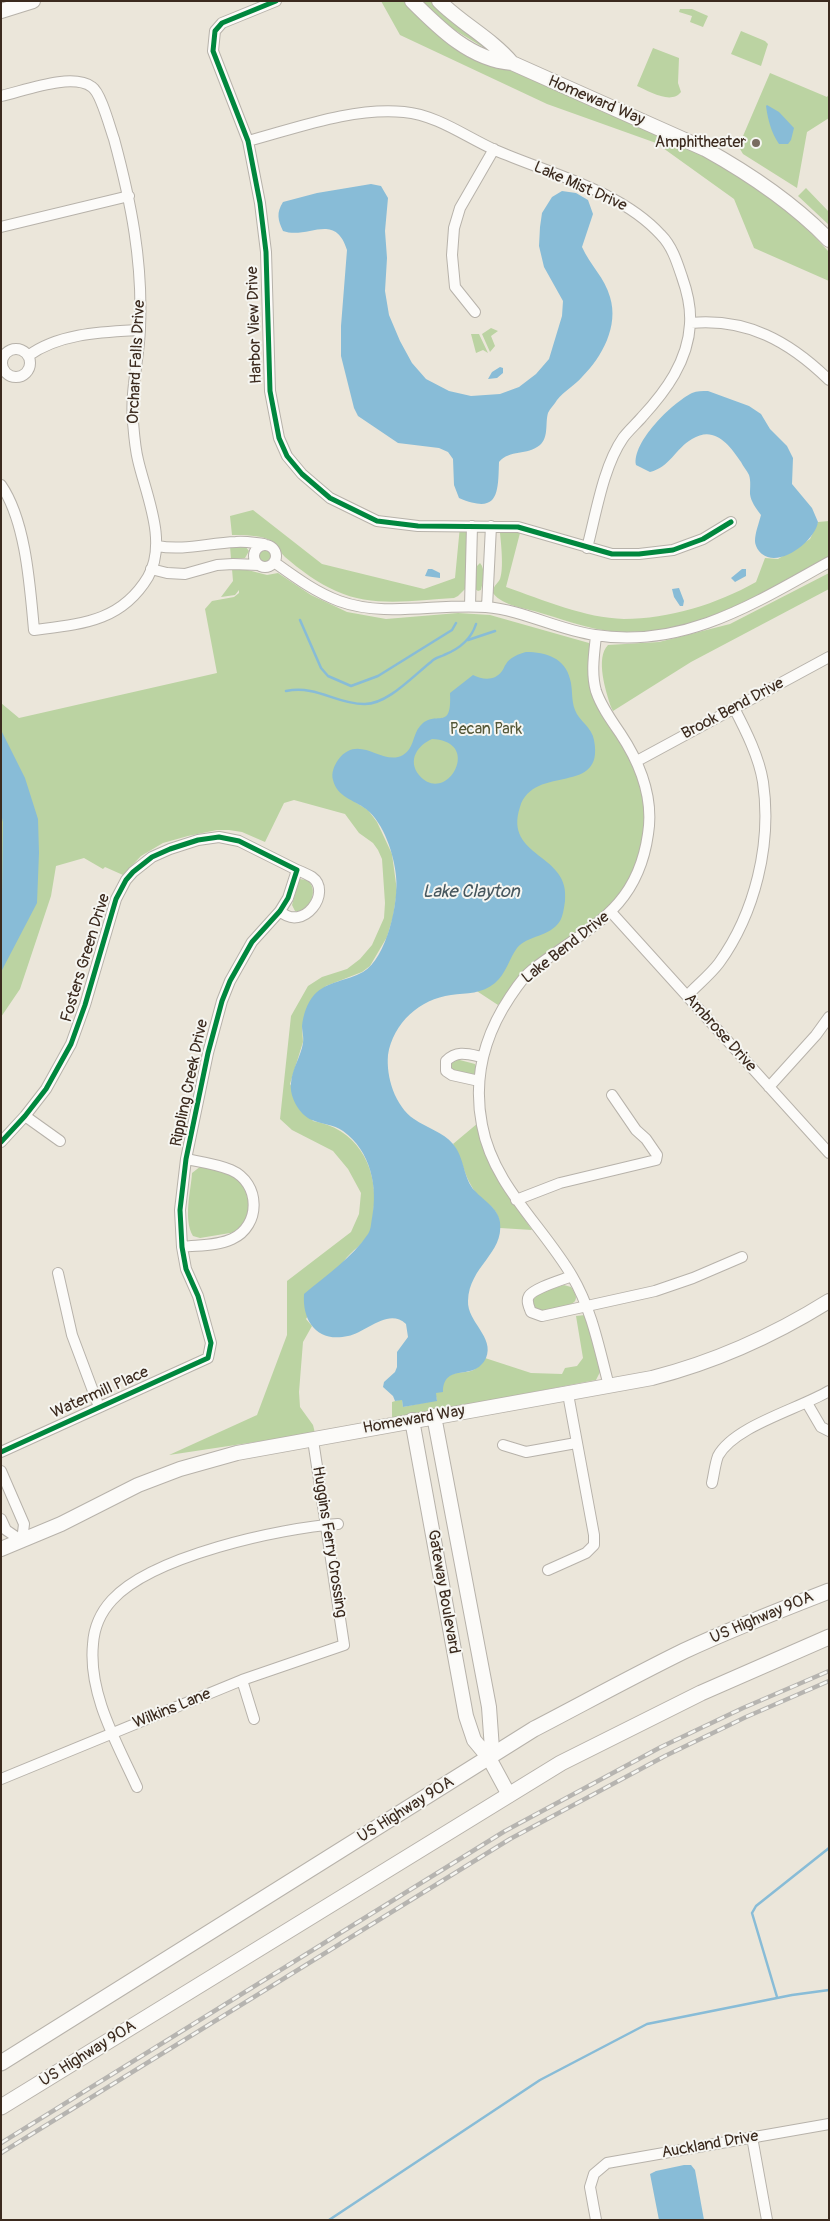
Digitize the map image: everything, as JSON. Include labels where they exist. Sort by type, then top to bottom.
[{"type":"main road","name":"US Highway 90A","points":[[1,2064],[534,1729],[596,1695],[684,1651],[758,1618],[829,1592]]},
{"type":"main road","name":"US Highway 90A","points":[[1,2107],[561,1763],[701,1693],[829,1637]]},
{"type":"street","points":[[1,11],[33,1]]},
{"type":"street","name":"Harbor View Drive","points":[[276,1],[222,23],[214,31],[213,51],[248,141],[260,203],[266,252],[270,391],[279,438],[287,456],[317,489],[345,507],[377,521],[418,526],[518,527],[612,554],[639,554],[673,550],[703,540],[731,522]]},
{"type":"street","name":"Homeward Way","points":[[412,1],[460,44],[496,62],[512,63],[705,149],[729,162],[792,206],[829,240]]},
{"type":"street","name":"Homeward Way","points":[[439,1],[466,26],[503,52],[512,63]]},
{"type":"street","name":"Orchard Falls Drive","points":[[1,96],[70,80],[86,82],[95,88],[110,126],[129,196],[141,286],[140,330],[132,420],[137,457],[154,523],[157,546],[151,569],[136,593],[113,612],[100,619],[34,630],[21,533],[10,498],[1,485]]},
{"type":"street","name":"Lake Mist Drive","points":[[248,141],[320,122],[388,111],[424,115],[494,150],[601,194],[631,209],[662,235],[676,258],[686,287],[690,323],[679,367],[665,390],[622,439],[611,462],[587,548]]},
{"type":"street","points":[[475,312],[455,287],[452,255],[454,228],[460,208],[494,150]]},
{"type":"street","points":[[1,227],[129,196]]},
{"type":"street","points":[[690,323],[711,321],[745,327],[777,339],[806,358],[829,380]]},
{"type":"street","points":[[28,356],[36,350],[69,338],[103,332],[140,330]]},
{"type":"street","points":[[470,606],[472,526]]},
{"type":"street","points":[[488,607],[491,526]]},
{"type":"street","points":[[151,569],[166,573],[185,574],[217,565],[258,565],[267,567],[274,562],[276,554],[272,547],[264,544],[238,542],[172,549],[157,546]]},
{"type":"street","points":[[258,565],[254,554],[256,549],[264,544]]},
{"type":"street","points":[[471,560],[489,560]]},
{"type":"street","points":[[274,562],[321,594],[349,604],[379,609],[488,607],[504,609],[596,636],[639,637],[664,635],[702,626],[733,613],[829,562]]},
{"type":"street","name":"Lake Bend Drive","points":[[596,636],[593,676],[595,689],[604,708],[637,761],[646,788],[649,808],[648,834],[641,865],[633,882],[612,912],[530,971],[504,1006],[486,1042],[479,1082],[480,1114],[486,1142],[498,1170],[516,1200],[559,1254],[587,1305],[609,1386]]},
{"type":"street","name":"Brook Bend Drive","points":[[637,761],[829,657]]},
{"type":"street","points":[[687,996],[717,965],[732,943],[748,908],[758,875],[765,814],[763,781],[747,734],[734,708]]},
{"type":"street","name":"Fosters Green Drive","points":[[1,1142],[46,1089],[71,1044],[85,1005],[113,906],[120,888],[133,872],[152,857],[170,848],[212,838],[233,839],[297,870]]},
{"type":"street","points":[[280,911],[291,917],[308,914],[314,908],[318,888],[316,881],[297,870]]},
{"type":"street","name":"Rippling Creek Drive","points":[[208,1358],[211,1343],[198,1296],[186,1270],[182,1247],[180,1210],[186,1159],[208,1053],[222,1001],[237,967],[252,942],[280,911],[288,898],[297,870]]},
{"type":"street","name":"Ambrose Drive","points":[[612,912],[829,1153]]},
{"type":"street","points":[[769,1087],[816,1035],[829,1017]]},
{"type":"street","points":[[479,1082],[452,1076],[446,1071],[445,1066],[446,1061],[455,1054],[464,1053],[482,1057]]},
{"type":"street","points":[[516,1200],[560,1183],[656,1160],[657,1155],[654,1149],[636,1130],[612,1096]]},
{"type":"street","points":[[25,1116],[60,1140]]},
{"type":"street","points":[[182,1247],[218,1243],[240,1235],[248,1226],[253,1215],[254,1205],[249,1186],[242,1177],[231,1170],[186,1159]]},
{"type":"street","points":[[572,1276],[536,1290],[530,1295],[528,1300],[531,1312],[542,1316],[655,1291],[693,1278],[742,1256]]},
{"type":"street","points":[[58,1273],[72,1335],[100,1407]]},
{"type":"street","name":"Homeward Way","points":[[1,1549],[61,1524],[138,1485],[180,1469],[237,1453],[434,1416],[568,1394],[667,1374],[715,1359],[770,1335],[829,1302]]},
{"type":"street","name":"Watermill Place","points":[[1,1452],[208,1358]]},
{"type":"street","points":[[548,1570],[586,1553],[594,1545],[594,1535],[568,1394]]},
{"type":"street","points":[[712,1483],[717,1458],[730,1441],[747,1430],[807,1403],[827,1397]]},
{"type":"street","points":[[807,1403],[821,1427],[829,1430]]},
{"type":"street","name":"Gateway Boulevard","points":[[434,1416],[489,1708],[492,1749],[489,1758]]},
{"type":"street","name":"Gateway Boulevard","points":[[412,1420],[466,1716],[474,1740],[489,1758],[509,1795]]},
{"type":"street","name":"Huggins Ferry Crossing","points":[[313,1440],[344,1645]]},
{"type":"street","points":[[503,1445],[526,1452],[576,1443]]},
{"type":"street","points":[[1,1471],[24,1524],[22,1541],[6,1530],[1,1519]]},
{"type":"street","points":[[137,1787],[112,1733],[98,1694],[92,1662],[95,1631],[110,1601],[138,1580],[159,1569],[198,1554],[250,1539],[338,1524]]},
{"type":"street","name":"Wilkins Lane","points":[[1,1779],[242,1680],[344,1645]]},
{"type":"street","points":[[242,1680],[254,1719]]},
{"type":"street","name":"Auckland Drive","points":[[596,2220],[590,2186],[594,2174],[607,2163],[829,2124]]},
{"type":"street","points":[[752,2137],[767,2220]]},
{"type":"green space","points":[[381,1],[406,1],[491,62],[702,154],[720,164],[786,210],[829,252],[829,281],[754,248],[734,199],[656,143],[547,104],[400,35]]},
{"type":"green space","points":[[420,1],[432,1],[487,47],[486,49],[448,26]]},
{"type":"green space","points":[[680,9],[692,9],[708,16],[703,27],[690,22],[692,16],[679,12]]},
{"type":"green space","points":[[741,31],[768,44],[761,66],[731,54]]},
{"type":"green space","points":[[653,48],[679,58],[678,83],[681,92],[677,96],[660,96],[637,86]]},
{"type":"green space","points":[[770,73],[827,97],[829,94],[829,118],[807,132],[797,188],[743,154],[740,149],[744,140],[743,136]]},
{"type":"green space","points":[[806,188],[829,212],[829,225],[798,196]]},
{"type":"green space","points":[[491,328],[498,331],[491,336],[495,346],[490,352],[482,334]]},
{"type":"green space","points":[[471,334],[479,334],[488,353],[483,350],[476,353]]},
{"type":"green space","points":[[253,510],[322,564],[424,589],[455,578],[460,526],[469,537],[466,588],[454,598],[394,602],[365,600],[336,591],[297,567],[270,540],[256,536],[232,535],[230,516]]},
{"type":"green space","points":[[829,521],[829,556],[747,601],[680,627],[625,632],[604,630],[509,604],[497,598],[493,593],[500,579],[502,569],[500,533],[506,528],[520,533],[506,587],[579,612],[624,619],[658,616],[692,609],[741,590],[756,582],[765,558],[778,559],[810,539],[818,522]]},
{"type":"green space","points":[[230,546],[245,546],[249,551],[245,558],[231,559]]},
{"type":"green space","points":[[265,549],[270,551],[272,556],[270,561],[265,563],[260,561],[258,556],[260,551]]},
{"type":"green space","points":[[480,563],[484,576],[481,590],[478,591],[475,589],[476,567]]},
{"type":"green space","name":"Pecan Park","points":[[240,568],[267,575],[278,573],[311,595],[347,612],[386,619],[458,613],[490,615],[589,643],[592,649],[592,684],[642,779],[647,827],[640,861],[627,886],[609,909],[553,949],[518,980],[498,1005],[463,982],[433,832],[355,802],[368,810],[377,822],[392,854],[397,891],[393,917],[387,937],[370,966],[362,972],[326,986],[302,1027],[303,1042],[290,1084],[313,1121],[341,1131],[360,1150],[372,1176],[374,1190],[373,1219],[370,1232],[365,1240],[347,1257],[306,1319],[312,1326],[303,1342],[299,1392],[300,1407],[313,1425],[315,1433],[169,1455],[257,1415],[287,1335],[287,1281],[351,1232],[359,1214],[361,1193],[348,1169],[333,1151],[292,1130],[280,1119],[291,1016],[308,986],[322,977],[347,969],[360,959],[372,945],[384,918],[385,903],[382,859],[373,843],[359,833],[345,814],[294,800],[284,803],[265,842],[242,832],[217,830],[163,843],[141,856],[123,875],[105,867],[103,869],[84,858],[56,866],[51,896],[20,989],[1,1017],[1,703],[19,718],[217,673],[205,609],[212,601],[234,597],[239,593],[239,590],[235,595],[221,597],[233,581],[232,569]]},
{"type":"green space","points":[[829,573],[829,589],[691,662],[613,711],[604,684],[602,666],[604,651],[608,645],[659,642],[730,624]]},
{"type":"green space","points":[[299,879],[308,880],[311,883],[313,894],[308,908],[299,912],[295,911],[292,905]]},
{"type":"green space","points":[[456,1059],[475,1064],[477,1069],[474,1075],[470,1077],[451,1071],[451,1063]]},
{"type":"green space","points":[[478,1123],[485,1152],[497,1179],[532,1230],[500,1228],[494,1209],[476,1193],[469,1182],[453,1144]]},
{"type":"green space","points":[[201,1166],[228,1172],[246,1183],[249,1189],[250,1217],[236,1232],[200,1238],[193,1236],[188,1222],[189,1196],[192,1173]]},
{"type":"green space","points":[[564,1285],[571,1287],[575,1293],[576,1297],[573,1303],[545,1311],[539,1311],[532,1307],[533,1300],[539,1293]]},
{"type":"green space","points":[[585,1315],[600,1372],[596,1380],[392,1419],[392,1402],[402,1399],[403,1407],[437,1400],[435,1393],[447,1377],[452,1374],[475,1369],[485,1358],[531,1373],[562,1374],[565,1368],[577,1366],[583,1358],[576,1316]]},
{"type":"water","points":[[767,105],[779,112],[794,128],[788,144],[779,144],[776,139],[769,121]]},
{"type":"water","points":[[371,184],[381,186],[388,198],[385,231],[387,258],[385,291],[389,315],[400,341],[412,363],[426,379],[449,391],[471,396],[500,394],[519,387],[536,374],[549,359],[562,316],[563,301],[544,267],[539,246],[542,213],[552,197],[562,191],[576,193],[588,200],[593,214],[582,247],[608,290],[610,297],[612,319],[607,340],[602,351],[589,369],[560,397],[549,411],[543,442],[530,450],[508,455],[499,462],[496,491],[494,498],[489,502],[482,504],[472,503],[459,498],[454,485],[453,459],[448,452],[439,448],[398,443],[358,416],[354,408],[341,356],[341,326],[347,250],[342,238],[328,229],[292,233],[283,231],[280,223],[278,216],[283,202],[317,193]]},
{"type":"water","points":[[500,367],[503,368],[503,373],[497,378],[488,379],[492,372]]},
{"type":"water","points":[[708,391],[749,406],[761,414],[770,429],[787,446],[793,458],[792,484],[812,508],[818,522],[811,537],[787,555],[778,558],[769,557],[757,549],[755,538],[761,515],[754,505],[750,494],[749,475],[731,449],[720,438],[707,434],[692,439],[657,470],[650,472],[636,465],[636,456],[640,445],[664,414],[692,393]]},
{"type":"water","points":[[428,569],[440,573],[440,578],[425,576]]},
{"type":"water","points":[[742,569],[746,569],[746,576],[735,582],[731,578]]},
{"type":"water","points":[[679,588],[684,601],[683,606],[680,606],[674,597],[672,589]]},
{"type":"water","name":"Lake Clayton","points":[[526,652],[547,655],[564,666],[570,679],[575,710],[593,735],[595,757],[589,768],[579,775],[539,786],[528,794],[520,807],[517,824],[521,836],[528,846],[558,873],[564,885],[565,901],[560,921],[551,930],[527,941],[517,948],[502,975],[490,987],[474,992],[440,997],[419,1007],[402,1023],[391,1043],[388,1064],[390,1081],[397,1099],[414,1119],[440,1133],[453,1144],[460,1156],[471,1186],[494,1209],[500,1222],[500,1233],[497,1243],[474,1278],[468,1301],[472,1316],[487,1343],[486,1358],[474,1370],[448,1377],[443,1392],[436,1393],[437,1401],[403,1407],[402,1400],[395,1401],[393,1396],[383,1387],[384,1382],[395,1372],[397,1352],[408,1337],[406,1324],[392,1318],[377,1322],[348,1336],[328,1336],[314,1328],[309,1321],[304,1304],[304,1294],[346,1259],[362,1243],[370,1231],[374,1194],[373,1182],[366,1159],[353,1139],[339,1129],[307,1118],[299,1110],[293,1099],[291,1083],[303,1043],[303,1018],[309,1002],[319,990],[363,972],[379,955],[390,929],[396,887],[393,859],[387,840],[378,822],[366,809],[346,798],[335,786],[332,777],[338,760],[346,752],[354,749],[362,749],[395,758],[403,755],[410,748],[422,724],[428,720],[446,716],[449,712],[450,693],[473,675],[485,679],[496,677],[510,659]],"holes":[[[432,739],[447,742],[456,750],[458,760],[455,770],[449,778],[440,783],[429,783],[419,775],[416,769],[414,764],[416,754],[422,745]]]},
{"type":"water","points":[[1,730],[25,778],[38,819],[39,853],[37,903],[1,972],[3,822],[1,814]]},
{"type":"water","points":[[684,2165],[691,2165],[695,2170],[704,2220],[659,2220],[650,2174]]},
{"type":"waterway","points":[[300,620],[321,668],[328,676],[351,686],[378,676],[452,630],[456,623]]},
{"type":"waterway","points":[[286,691],[308,690],[344,701],[364,704],[382,700],[391,695],[434,660],[459,647],[471,635],[476,624]]},
{"type":"waterway","points":[[468,640],[495,631]]},
{"type":"waterway","points":[[777,1997],[752,1913],[756,1906],[829,1848]]},
{"type":"waterway","points":[[329,2220],[540,2080],[647,2024],[792,1995],[829,1990]]},
{"type":"railway","points":[[1,2143],[505,1831],[661,1747],[743,1708],[829,1671]]},
{"type":"railway","points":[[1,2153],[510,1839],[665,1756],[746,1717],[829,1681]]},
{"type":"cycle path","points":[[276,1],[222,23],[215,31],[213,51],[248,141],[260,203],[266,252],[270,391],[279,438],[287,456],[302,474],[330,498],[377,521],[418,526],[518,527],[612,554],[639,554],[673,550],[703,539],[731,522]]},
{"type":"cycle path","points":[[1,1142],[46,1089],[71,1044],[85,1005],[116,899],[126,880],[133,872],[152,857],[170,849],[198,840],[219,837],[239,841],[297,870],[288,898],[280,911],[252,942],[230,981],[222,1001],[208,1053],[186,1159],[180,1210],[182,1247],[186,1269],[198,1296],[211,1343],[208,1358],[1,1452]]},
{"type":"place","name":"Amphitheater","points":[[756,143]]}]
